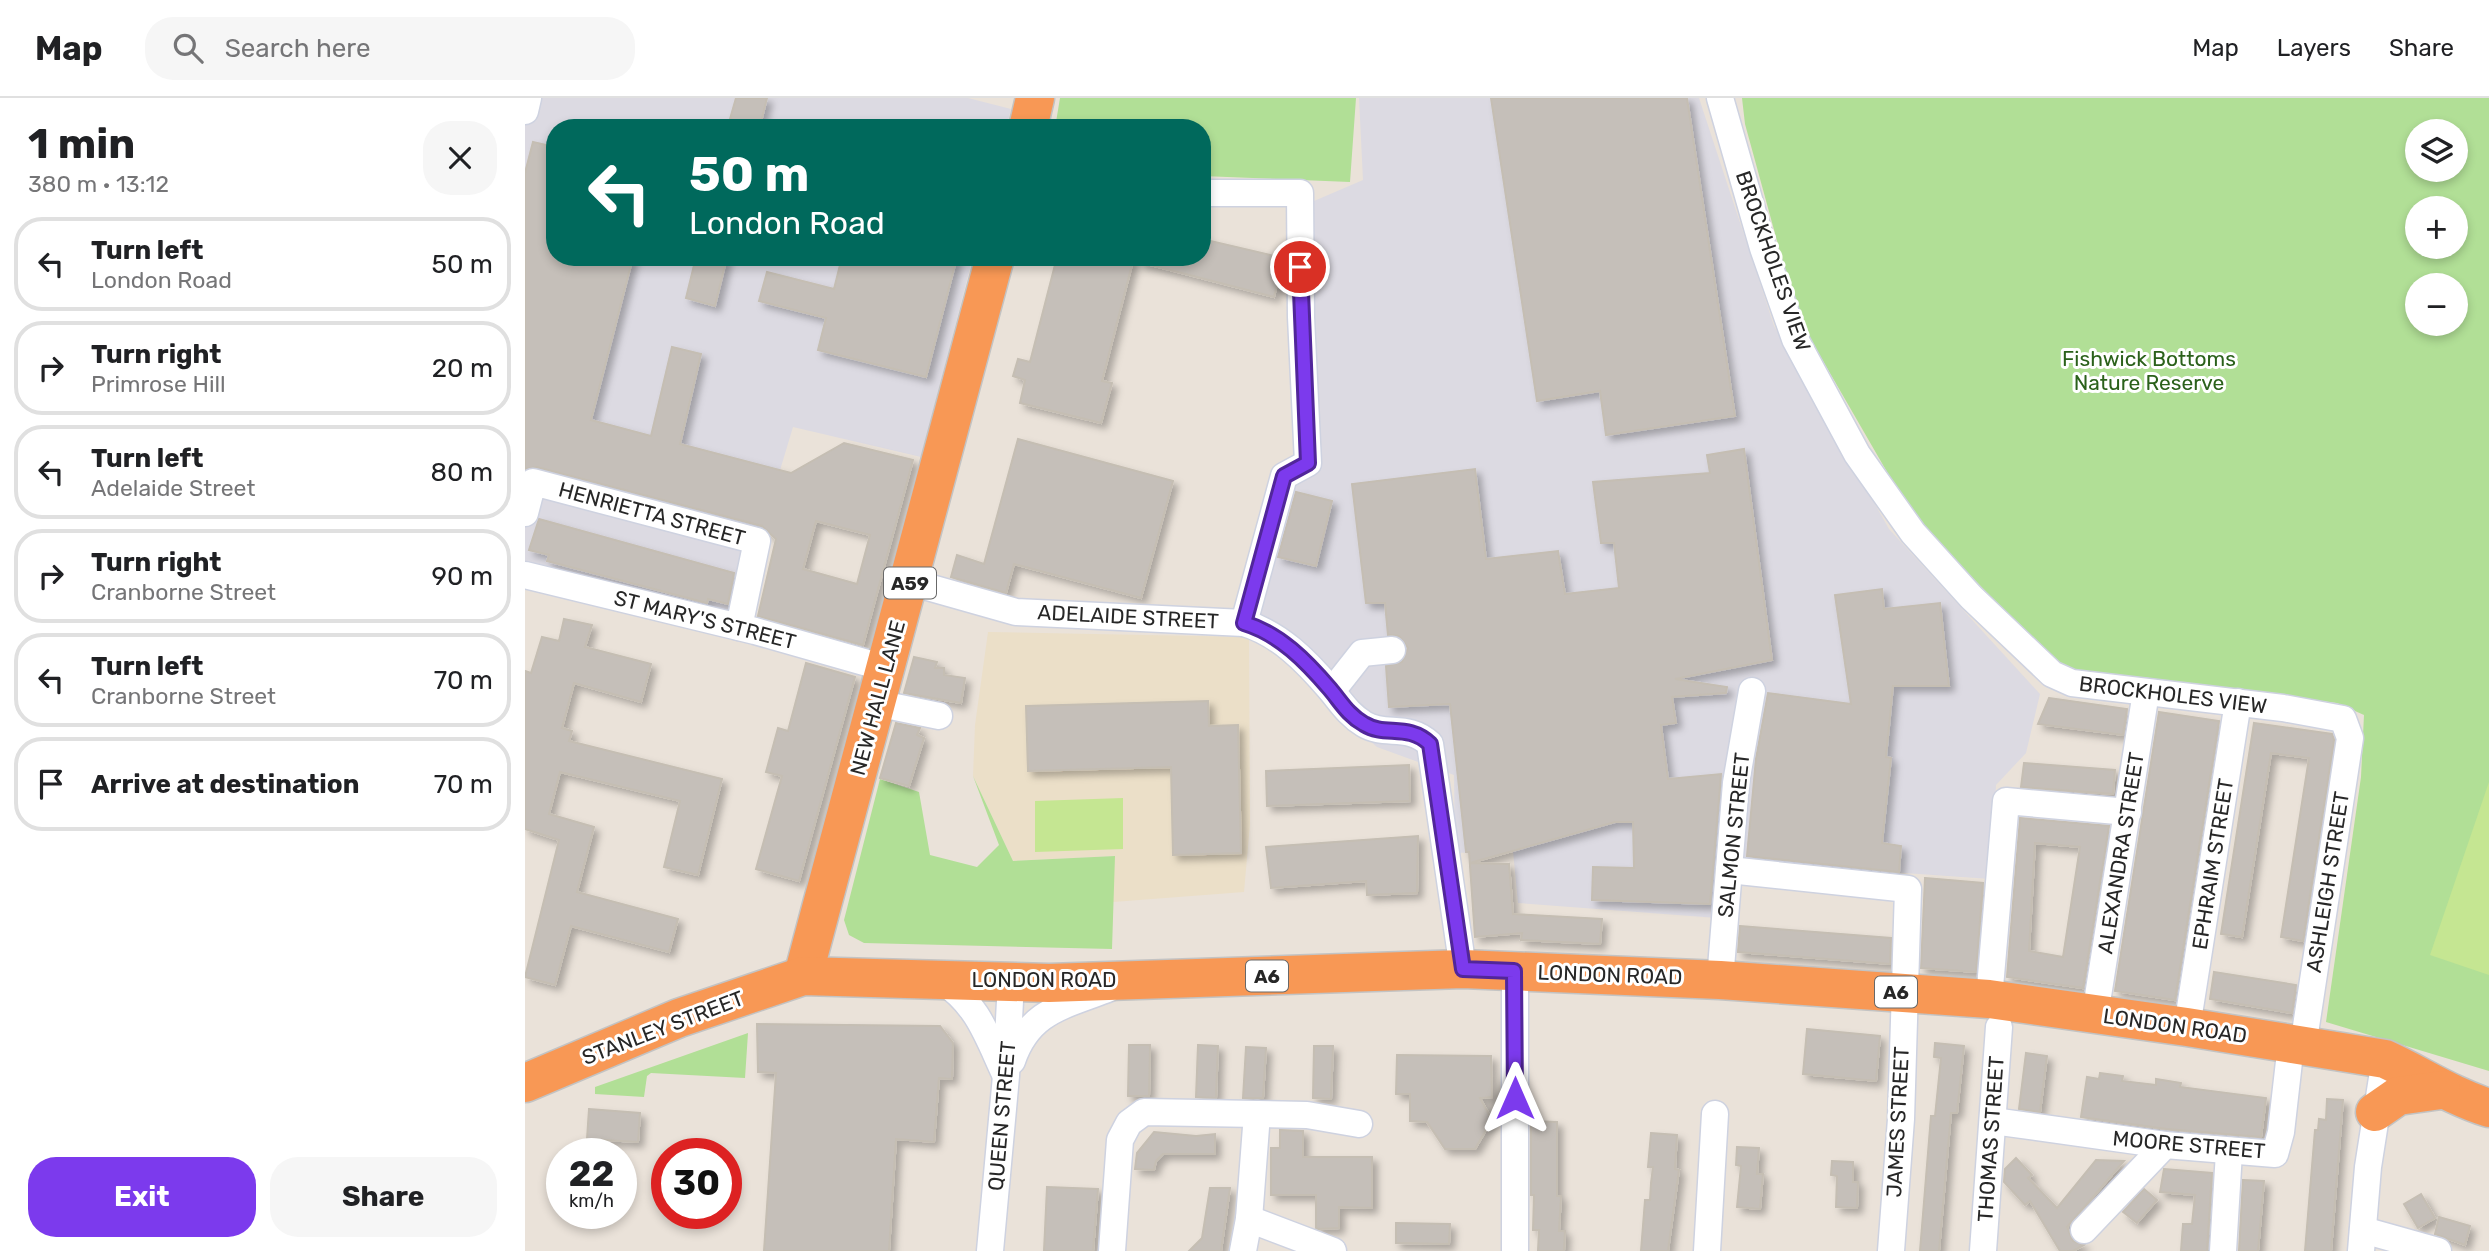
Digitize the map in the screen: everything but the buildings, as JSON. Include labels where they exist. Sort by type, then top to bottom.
[{"type":"highway","points":[[1030,119],[1035,98]]},
{"type":"highway","name":"NEW HALL LANE","points":[[803,976],[993,266]]},
{"type":"highway","points":[[823,908],[834,942],[852,964],[869,978]]},
{"type":"highway","name":"LONDON ROAD","points":[[803,976],[1011,982],[1463,969],[1720,980],[1903,992],[1996,1021],[2095,1015],[2297,1045],[2412,1073],[2489,1108]]},
{"type":"highway","name":"STANLEY STREET","points":[[525,1083],[678,1018],[803,976]]},
{"type":"highway","name":"LONDON ROAD","points":[[2412,1073],[2446,1068],[2489,1082]]},
{"type":"highway","points":[[2375,1112],[2398,1096],[2412,1073]]},
{"type":"street","points":[[525,111],[528,98]]},
{"type":"street","name":"BROCKHOLES VIEW","points":[[1720,98],[1763,247],[1795,339],[1857,454],[1913,533],[1971,597],[2052,674],[2072,683],[2238,702],[2343,719]]},
{"type":"street","points":[[1211,193],[1300,193],[1301,317],[1308,463],[1284,476],[1244,623]]},
{"type":"street","name":"HENRIETTA STREET","points":[[525,513],[533,482],[757,541],[739,627]]},
{"type":"street","name":"ST MARY'S STREET","points":[[525,575],[739,627],[881,686],[939,716]]},
{"type":"street","name":"ADELAIDE STREET","points":[[910,582],[1016,612],[1244,623],[1268,631],[1332,691],[1340,705],[1366,726],[1414,733],[1430,744],[1463,969]]},
{"type":"street","points":[[1332,691],[1362,653],[1392,650]]},
{"type":"street","name":"SALMON STREET","points":[[1720,980],[1736,783],[1752,691]]},
{"type":"street","name":"ALEXANDRA STREET","points":[[2095,1015],[2145,692]]},
{"type":"street","name":"EPHRAIM STREET","points":[[2187,1027],[2238,702]]},
{"type":"street","name":"ASHLEIGH STREET","points":[[2297,1045],[2350,738],[2343,719]]},
{"type":"street","name":"THOMAS STREET","points":[[1983,1251],[1993,1121],[2005,802],[2128,812]]},
{"type":"street","name":"JAMES STREET","points":[[1729,870],[1908,889],[1901,1119],[1891,1251]]},
{"type":"street","points":[[1514,971],[1515,1251]]},
{"type":"street","points":[[1006,1076],[1018,1043],[1032,1023],[1052,1010],[1131,979]]},
{"type":"street","points":[[942,981],[958,991],[977,1014],[1006,1076]]},
{"type":"street","name":"QUEEN STREET","points":[[990,1251],[1006,1076],[1011,982]]},
{"type":"street","name":"MOORE STREET","points":[[1993,1121],[2165,1146],[2275,1154],[2297,1045]]},
{"type":"street","points":[[2412,1073],[2375,1112],[2362,1241],[2438,1251]]},
{"type":"street","points":[[1112,1251],[1120,1140],[1129,1123],[1144,1112],[1307,1115],[1359,1124]]},
{"type":"street","points":[[1243,1251],[1249,1219],[1257,1114]]},
{"type":"street","points":[[1707,1251],[1715,1114]]},
{"type":"street","points":[[2084,1230],[2165,1146]]},
{"type":"street","points":[[2223,1251],[2229,1152]]},
{"type":"street","points":[[1249,1219],[1333,1251]]},
{"type":"shaded area","points":[[525,98],[968,98],[1011,109],[1008,119],[546,119],[546,266],[971,266],[921,457],[793,427],[750,570],[742,616],[525,563]]},
{"type":"shaded area","points":[[1359,98],[1699,98],[1774,326],[1889,529],[2040,694],[2026,753],[1996,785],[1991,879],[1746,862],[1717,918],[1518,903],[1513,851],[1455,853],[1454,775],[1377,747],[1330,706],[1260,615],[1281,514],[1319,435],[1307,204],[1363,180]]},
{"type":"shaded area","points":[[988,632],[1249,637],[1250,824],[1244,892],[1113,902],[1114,856],[1013,861],[973,776],[975,725]]},
{"type":"green space","points":[[1060,98],[1356,98],[1350,182],[1211,176],[1211,119],[1056,119]]},
{"type":"green space","name":"Fishwick Bottoms Nature Reserve","points":[[1742,98],[2489,98],[2489,1071],[2326,1022],[2361,777],[2364,715],[2337,703],[2062,669],[1913,517],[1808,335],[1788,281],[1745,124]]},
{"type":"green space","points":[[973,776],[1013,861],[1115,856],[1112,949],[864,943],[849,935],[844,920],[880,779],[919,792],[930,855],[977,867],[999,845]]},
{"type":"green space","points":[[2489,782],[2489,975],[2430,955]]},
{"type":"green space","points":[[1123,798],[1123,849],[1035,852],[1035,801]]},
{"type":"green space","points":[[748,1033],[745,1078],[651,1073],[647,1076],[644,1097],[595,1094],[595,1087]]},
{"type":"route","points":[[1300,267],[1308,463],[1284,476],[1244,623],[1268,631],[1296,653],[1332,691],[1340,705],[1366,726],[1414,733],[1430,744],[1463,969],[1514,971],[1515,1098]]}]
